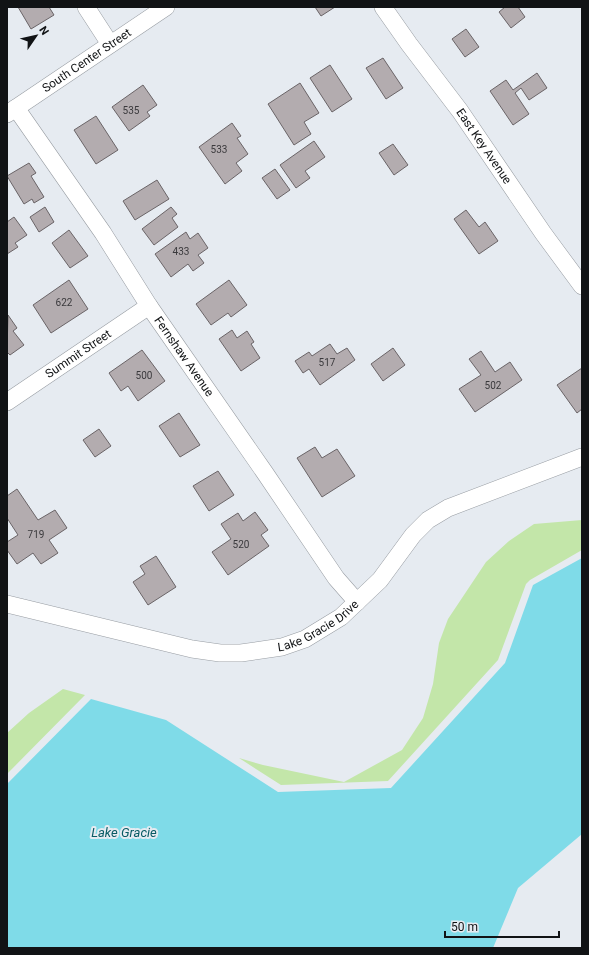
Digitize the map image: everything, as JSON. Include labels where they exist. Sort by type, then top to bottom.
[{"type":"street","points":[[86,7],[110,44]]},
{"type":"street","name":"South Center Street","points":[[11,111],[166,7]]},
{"type":"street","name":"East Key Avenue","points":[[384,7],[409,44],[460,111],[543,233],[582,286]]},
{"type":"street","name":"Fernshaw Avenue","points":[[11,111],[103,233],[149,306],[336,578],[357,602]]},
{"type":"street","name":"Summit Street","points":[[7,402],[149,306]]},
{"type":"street","name":"Lake Gracie Drive","points":[[7,604],[192,649],[241,653],[282,647],[305,639],[341,617],[380,580],[413,535],[428,520],[448,508],[582,457]]},
{"type":"green space","points":[[582,520],[582,550],[530,580],[526,584],[498,660],[388,781],[281,785],[239,758],[263,765],[344,782],[402,750],[423,718],[433,684],[439,643],[448,619],[486,562],[509,541],[534,524]]},
{"type":"green space","points":[[63,689],[85,695],[7,774],[7,733],[29,713]]},
{"type":"water","name":"Lake Gracie","points":[[582,558],[582,834],[518,888],[493,948],[7,948],[7,784],[91,699],[166,720],[278,792],[391,788],[505,663],[533,585]]},
{"type":"building","points":[[18,7],[49,7],[54,15],[31,29]]},
{"type":"building","points":[[315,7],[335,7],[321,16]]},
{"type":"building","points":[[505,7],[518,7],[525,17],[511,28],[499,12]]},
{"type":"building","points":[[466,29],[479,47],[465,57],[452,39]]},
{"type":"building","points":[[383,58],[403,88],[386,99],[366,68]]},
{"type":"building","points":[[330,65],[352,99],[332,112],[310,78]]},
{"type":"building","points":[[537,73],[547,88],[529,100],[521,88],[515,93],[529,114],[513,125],[490,91],[506,80],[513,90]]},
{"type":"building","points":[[300,83],[319,113],[304,122],[311,134],[294,145],[268,104]]},
{"type":"building","points":[[143,85],[157,105],[147,112],[150,116],[129,131],[112,107]]},
{"type":"building","points":[[96,116],[118,150],[96,164],[74,130]]},
{"type":"building","points":[[232,123],[241,136],[237,138],[248,154],[236,163],[242,171],[225,184],[199,147]]},
{"type":"building","points":[[314,141],[325,157],[305,171],[310,178],[296,188],[280,165]]},
{"type":"building","points":[[393,144],[408,165],[394,175],[379,153]]},
{"type":"building","points":[[29,163],[36,173],[31,176],[44,197],[34,203],[32,199],[24,204],[7,176]]},
{"type":"building","points":[[275,169],[290,190],[277,199],[262,178]]},
{"type":"building","points":[[157,180],[169,199],[135,220],[123,201]]},
{"type":"building","points":[[45,207],[54,222],[39,232],[30,217]]},
{"type":"building","points":[[171,207],[177,214],[172,218],[178,227],[154,245],[142,229]]},
{"type":"building","points":[[466,210],[479,227],[485,222],[498,241],[479,254],[454,219]]},
{"type":"building","points":[[14,217],[27,235],[15,243],[18,247],[7,254],[7,222]]},
{"type":"building","points":[[69,230],[88,256],[70,268],[52,243]]},
{"type":"building","points":[[186,232],[190,239],[198,233],[208,248],[198,255],[204,263],[193,271],[188,264],[171,277],[155,254]]},
{"type":"building","points":[[69,280],[88,309],[51,333],[33,305]]},
{"type":"building","points":[[229,280],[247,305],[231,317],[228,313],[211,325],[196,304]]},
{"type":"building","points":[[8,315],[17,328],[13,331],[24,345],[10,355],[7,352]]},
{"type":"building","points":[[232,330],[237,338],[247,331],[254,342],[251,344],[260,358],[241,371],[219,339]]},
{"type":"building","points":[[330,344],[337,354],[347,348],[355,360],[320,385],[309,369],[303,373],[295,361],[309,352],[312,356]]},
{"type":"building","points":[[393,348],[405,365],[383,381],[371,364]]},
{"type":"building","points":[[142,350],[165,381],[138,401],[128,386],[121,391],[109,373]]},
{"type":"building","points":[[481,351],[495,372],[510,362],[522,380],[475,412],[459,389],[481,375],[469,359]]},
{"type":"building","points":[[582,368],[582,409],[577,413],[557,385]]},
{"type":"building","points":[[179,413],[200,445],[180,457],[159,426]]},
{"type":"building","points":[[99,429],[111,446],[95,457],[83,440]]},
{"type":"building","points":[[315,447],[322,458],[337,449],[355,476],[322,497],[297,458]]},
{"type":"building","points":[[218,471],[234,495],[209,511],[193,486]]},
{"type":"building","points":[[17,489],[38,520],[55,510],[67,528],[49,540],[58,553],[41,564],[33,553],[17,564],[7,550],[7,542],[18,535],[7,518],[7,496]]},
{"type":"building","points":[[255,512],[268,530],[261,535],[269,546],[228,575],[212,552],[231,539],[221,524],[238,513],[243,521]]},
{"type":"building","points":[[156,556],[176,587],[148,605],[133,582],[145,574],[140,566]]}]
